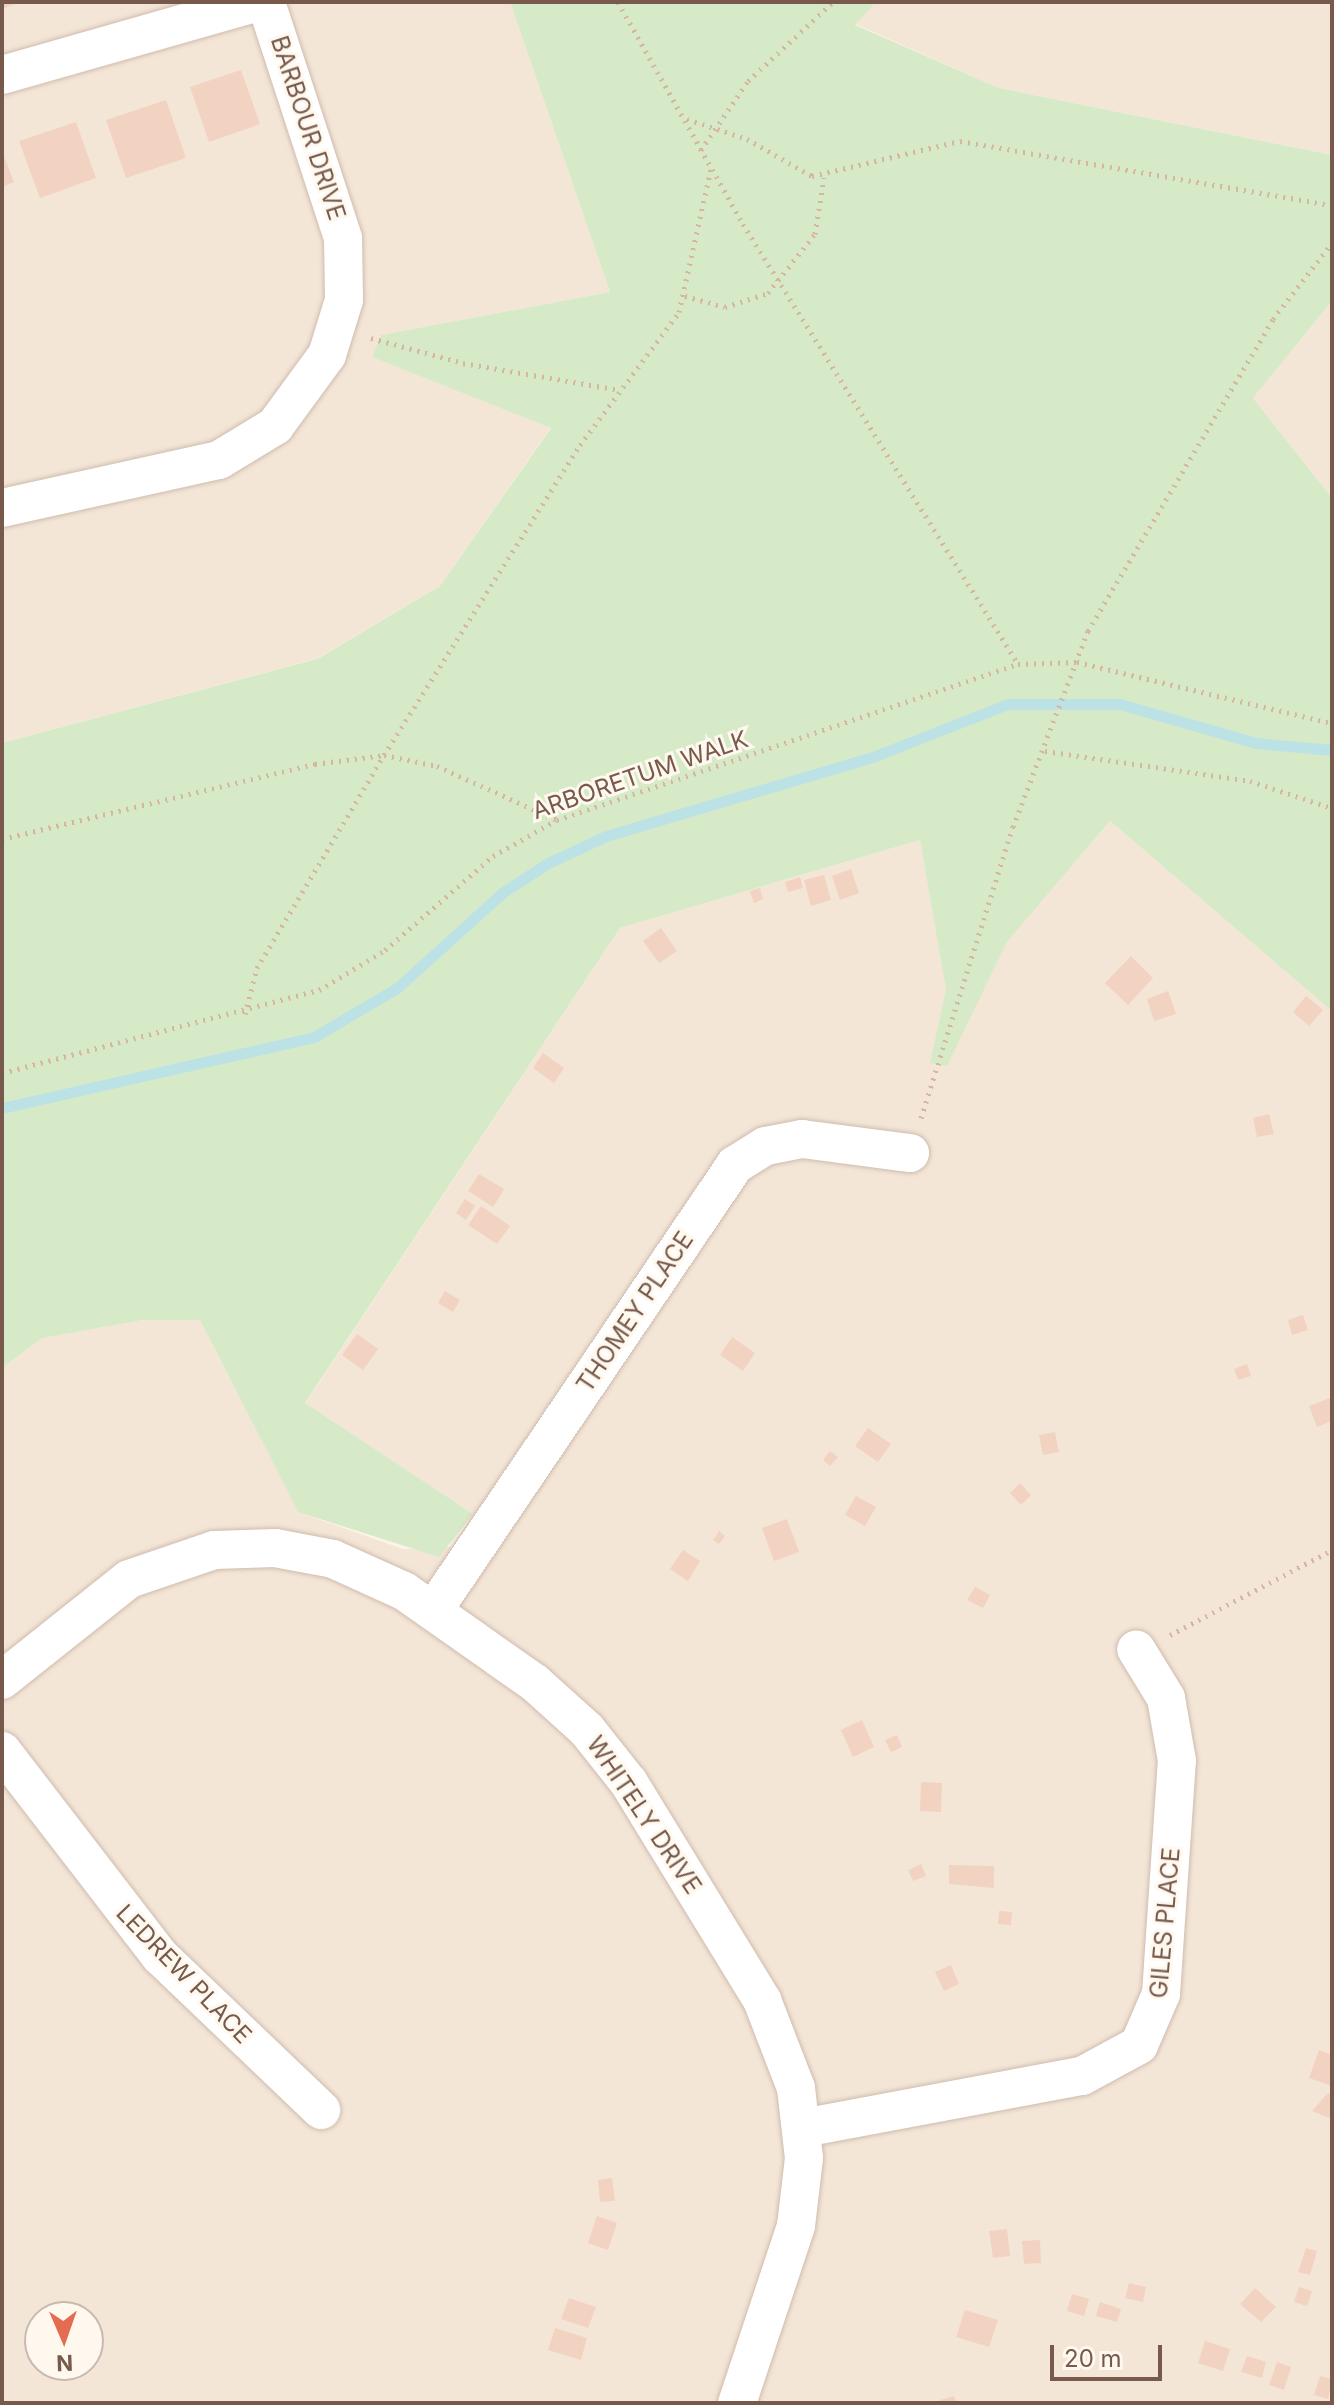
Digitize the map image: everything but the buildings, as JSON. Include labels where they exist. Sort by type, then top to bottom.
[{"type":"street","points":[[2,75],[259,2]]},
{"type":"street","name":"BARBOUR DRIVE","points":[[2,508],[182,472],[248,445],[314,379],[338,328],[345,269],[338,211],[266,2]]},
{"type":"street","name":"THOMEY PLACE","points":[[433,1611],[735,1165],[766,1146],[802,1139],[910,1153]]},
{"type":"street","name":"WHITELY DRIVE","points":[[2,1680],[129,1579],[214,1550],[275,1548],[333,1559],[433,1611],[561,1704],[629,1783],[762,2000],[796,2088],[803,2128],[796,2226],[740,2402]]},
{"type":"street","name":"GILES PLACE","points":[[803,2128],[1082,2076],[1123,2059],[1145,2036],[1161,1994],[1177,1761],[1166,1698],[1136,1649]]},
{"type":"street","name":"LEDREW PLACE","points":[[2,1751],[160,1956],[321,2110]]},
{"type":"path","points":[[618,2],[686,119],[711,169],[1018,664]]},
{"type":"path","points":[[701,150],[719,132],[748,81],[833,2]]},
{"type":"path","points":[[686,119],[824,178],[925,144],[960,141],[1332,205]]},
{"type":"path","points":[[245,1014],[257,968],[384,755],[620,390],[685,296],[711,169]]},
{"type":"path","points":[[685,296],[737,306],[781,282],[818,227],[824,178]]},
{"type":"path","points":[[910,1153],[1013,827],[1055,727],[1094,619],[1253,352],[1332,243]]},
{"type":"path","points":[[338,328],[463,363],[620,390]]},
{"type":"path","name":"ARBORETUM WALK","points":[[2,1073],[245,1014],[319,990],[364,965],[493,856],[557,820],[1018,664],[1077,662],[1332,723]]},
{"type":"path","points":[[1045,751],[1250,781],[1332,808]]},
{"type":"path","points":[[2,839],[315,764],[384,755],[437,766],[557,820]]},
{"type":"path","points":[[1136,1649],[1332,1550]]},
{"type":"shaded area","points":[[2,2],[510,2],[610,292],[381,335],[373,357],[551,427],[440,586],[316,659],[2,743]]},
{"type":"shaded area","points":[[876,2],[1332,2],[1332,155],[999,88],[855,24]]},
{"type":"shaded area","points":[[1332,301],[1332,498],[1253,398]]},
{"type":"shaded area","points":[[1110,821],[1332,1011],[1332,2403],[2,2403],[2,1368],[41,1338],[143,1320],[200,1320],[298,1512],[403,1549],[452,1547],[473,1514],[305,1404],[620,928],[920,840],[947,989],[931,1062],[946,1066],[1007,942]]},
{"type":"green space","points":[[510,2],[876,2],[855,25],[999,88],[1332,155],[1332,301],[1253,398],[1332,498],[1332,1011],[1110,821],[1007,942],[947,1066],[930,1063],[946,989],[920,840],[620,928],[305,1403],[473,1514],[439,1557],[298,1512],[200,1320],[143,1320],[42,1338],[2,1368],[2,743],[317,659],[440,586],[551,428],[372,357],[381,335],[610,292]]},
{"type":"waterway","points":[[2,1108],[314,1037],[397,988],[502,893],[548,863],[606,836],[870,758],[1008,704],[1120,704],[1256,743],[1332,750]]}]
